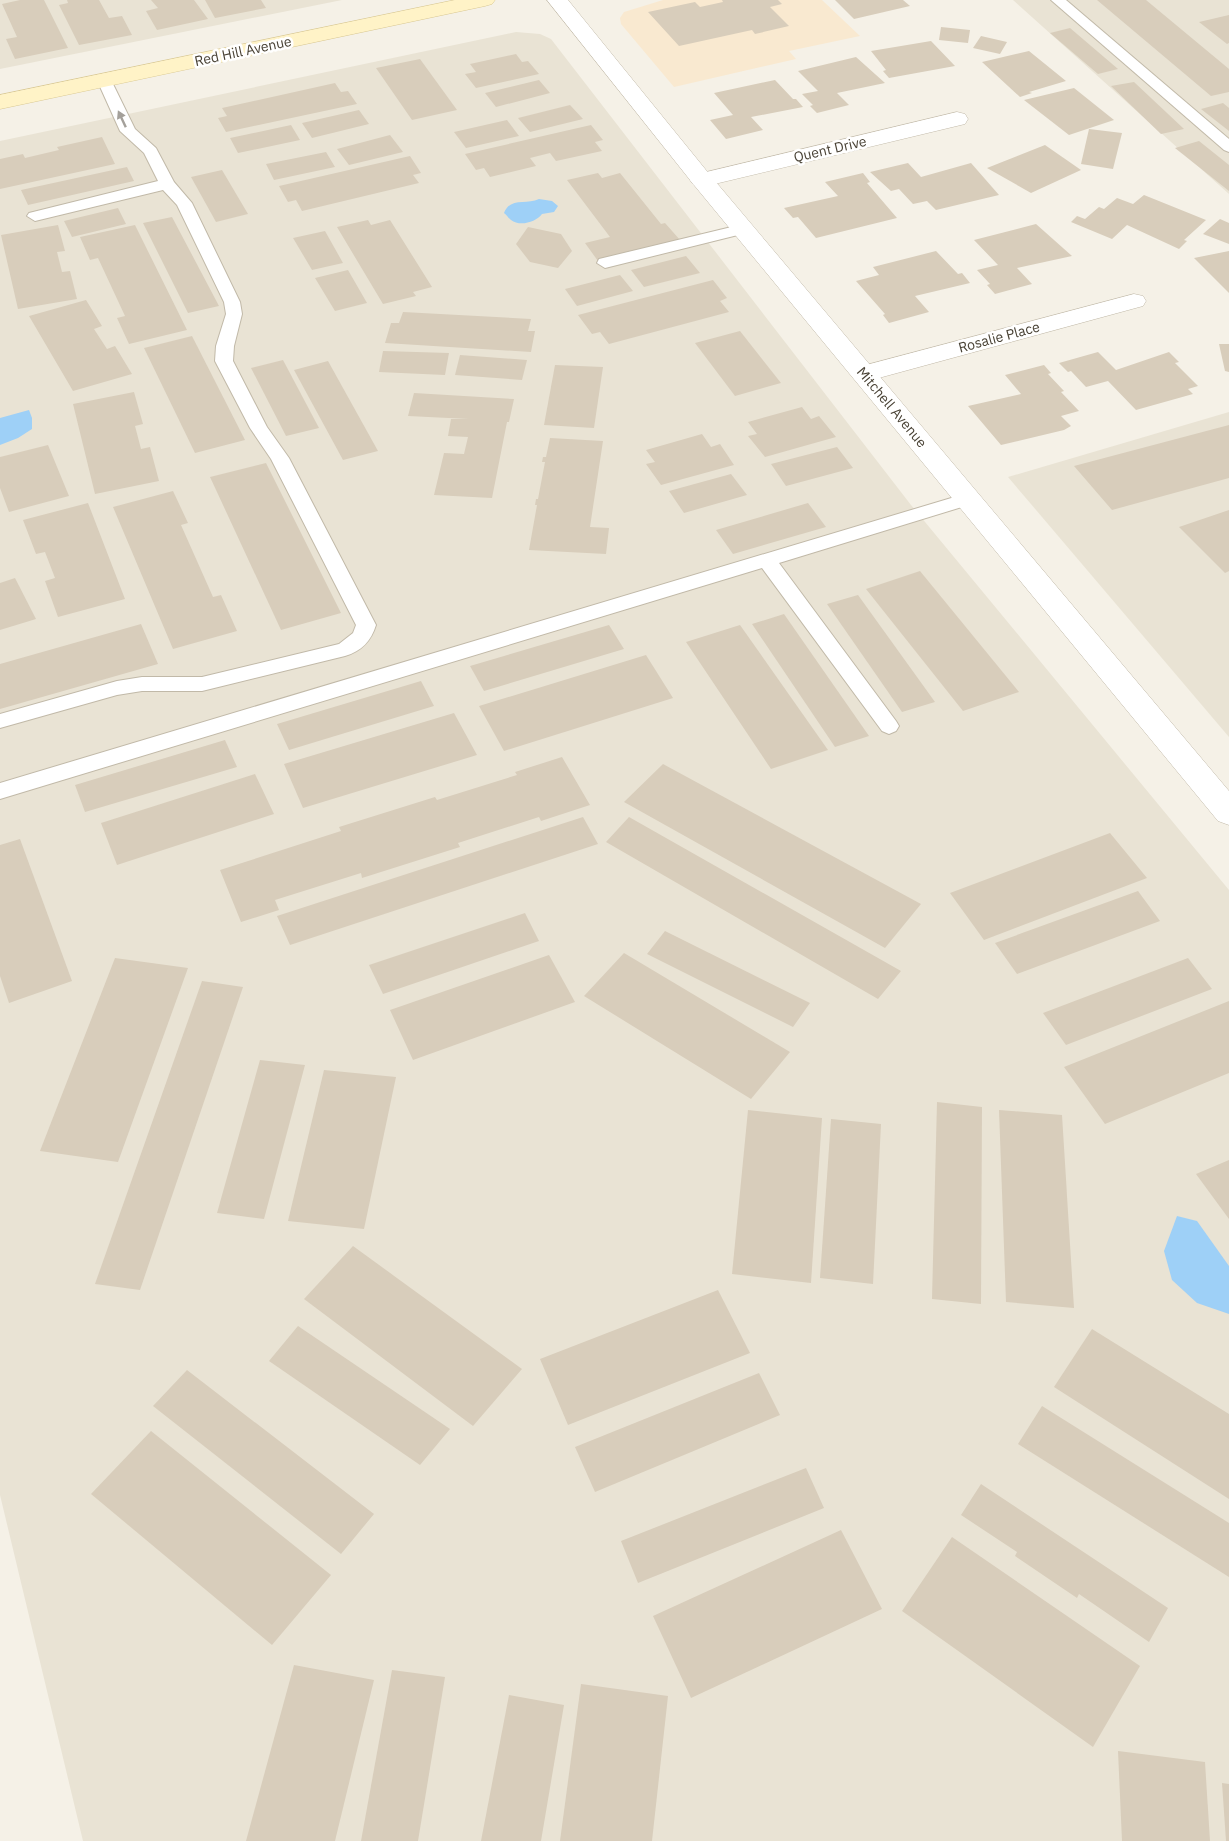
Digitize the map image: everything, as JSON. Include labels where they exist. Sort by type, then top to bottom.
[{"type":"main road","name":"Red Hill Avenue","points":[[0,102],[485,0]]},
{"type":"street","name":"Mitchell Avenue","points":[[557,0],[702,180],[1229,813]]},
{"type":"street","name":"Quent Drive","points":[[702,180],[957,119]]},
{"type":"street","name":"Rosalie Place","points":[[864,374],[1134,301]]},
{"type":"lane","points":[[1058,0],[1229,147]]},
{"type":"lane","points":[[0,721],[117,688],[142,684],[202,684],[345,649],[362,637],[366,625],[280,458],[259,428],[224,361],[225,346],[234,314],[232,302],[184,203],[167,184],[151,151],[128,131],[104,80]]},
{"type":"lane","points":[[35,216],[167,184]]},
{"type":"lane","points":[[605,263],[744,229]]},
{"type":"lane","points":[[0,791],[968,499]]},
{"type":"lane","points":[[767,560],[888,726]]},
{"type":"shaded area","points":[[0,0],[342,0],[0,69]]},
{"type":"shaded area","points":[[663,0],[822,0],[860,36],[789,51],[796,59],[674,87],[621,24],[620,18],[624,12]]},
{"type":"shaded area","points":[[1013,0],[1229,0],[1229,194]]},
{"type":"shaded area","points":[[516,32],[540,34],[551,39],[911,505],[1229,890],[1229,1841],[83,1841],[0,1495],[0,141]]},
{"type":"shaded area","points":[[1229,412],[1229,737],[1008,477]]},
{"type":"water","points":[[539,199],[552,201],[558,206],[554,212],[542,214],[532,221],[523,223],[515,222],[504,213],[514,203]]},
{"type":"water","points":[[29,410],[32,429],[0,445],[0,418]]},
{"type":"water","points":[[1177,1216],[1197,1221],[1229,1266],[1229,1314],[1197,1303],[1172,1280],[1164,1251]]},
{"type":"building","points":[[20,0],[44,0],[68,48],[15,59],[6,39],[17,37],[2,4]]},
{"type":"building","points":[[67,0],[99,0],[109,18],[122,16],[132,35],[79,45],[59,5],[68,3]]},
{"type":"building","points":[[151,0],[194,0],[208,19],[157,30],[146,11],[158,8]]},
{"type":"building","points":[[205,0],[261,0],[266,8],[215,18]]},
{"type":"building","points":[[722,0],[778,0],[782,4],[770,7],[789,26],[755,34],[752,30],[679,46],[648,12],[695,2],[700,7],[723,2]]},
{"type":"building","points":[[835,0],[903,0],[910,6],[854,19]]},
{"type":"building","points":[[1097,0],[1146,0],[1229,69],[1229,92],[1211,96]]},
{"type":"building","points":[[1229,15],[1229,43],[1227,44],[1199,22]]},
{"type":"building","points":[[941,27],[970,30],[968,43],[939,40]]},
{"type":"building","points":[[1070,28],[1118,69],[1098,74],[1050,33]]},
{"type":"building","points":[[981,36],[1007,42],[1000,54],[973,48]]},
{"type":"building","points":[[931,41],[955,66],[889,78],[883,71],[886,70],[871,51]]},
{"type":"building","points":[[1029,51],[1066,81],[1020,97],[982,62]]},
{"type":"building","points":[[516,54],[522,62],[528,61],[539,74],[476,88],[465,74],[476,72],[470,64]]},
{"type":"building","points":[[856,57],[885,83],[837,93],[849,105],[817,113],[810,106],[813,105],[802,94],[818,91],[798,71]]},
{"type":"building","points":[[420,59],[457,110],[412,120],[376,68]]},
{"type":"building","points":[[539,80],[550,93],[496,107],[485,93]]},
{"type":"building","points":[[775,80],[803,107],[751,117],[763,130],[726,139],[710,120],[733,115],[714,93]]},
{"type":"building","points":[[1134,82],[1184,129],[1161,134],[1111,86]]},
{"type":"building","points":[[335,83],[341,92],[348,91],[357,104],[226,132],[218,118],[227,116],[222,108]]},
{"type":"building","points":[[1074,88],[1114,120],[1069,135],[1024,100]]},
{"type":"building","points":[[1223,103],[1229,108],[1229,131],[1201,109]]},
{"type":"building","points":[[570,105],[583,119],[530,132],[518,118]]},
{"type":"building","points":[[359,110],[369,124],[312,138],[302,123]]},
{"type":"building","points":[[507,120],[519,136],[466,148],[454,132]]},
{"type":"building","points":[[291,125],[300,140],[238,153],[230,138]]},
{"type":"building","points":[[591,125],[603,140],[595,142],[602,151],[556,161],[550,153],[530,158],[536,166],[490,177],[484,168],[476,170],[465,154]]},
{"type":"building","points":[[1089,129],[1122,133],[1113,169],[1081,164]]},
{"type":"building","points":[[390,135],[403,152],[349,165],[337,149]]},
{"type":"building","points":[[102,137],[115,164],[0,189],[0,159],[23,154],[25,158],[59,150],[57,147]]},
{"type":"building","points":[[1199,141],[1229,165],[1229,191],[1175,148]]},
{"type":"building","points":[[1045,145],[1081,170],[1031,193],[987,168]]},
{"type":"building","points":[[326,152],[335,167],[274,180],[266,164]]},
{"type":"building","points":[[410,156],[421,173],[413,175],[419,183],[302,211],[296,200],[288,202],[279,186]]},
{"type":"building","points":[[908,163],[921,177],[971,163],[999,195],[936,210],[927,201],[913,204],[899,189],[891,191],[870,172]]},
{"type":"building","points":[[127,167],[134,181],[28,205],[21,190]]},
{"type":"building","points":[[222,170],[248,214],[216,222],[191,177]]},
{"type":"building","points":[[598,173],[602,178],[620,173],[661,224],[665,223],[680,240],[598,261],[585,243],[610,237],[567,180]]},
{"type":"building","points":[[863,173],[870,182],[867,183],[897,218],[816,238],[798,217],[793,218],[784,208],[838,196],[825,182]]},
{"type":"building","points":[[1144,195],[1206,220],[1184,240],[1187,241],[1179,249],[1127,225],[1112,239],[1071,222],[1077,216],[1085,219],[1099,207],[1104,209],[1117,198],[1133,204]]},
{"type":"building","points":[[118,208],[126,224],[72,237],[64,221]]},
{"type":"building","points":[[172,217],[219,306],[188,313],[143,223]]},
{"type":"building","points":[[1220,219],[1229,223],[1229,244],[1203,234]]},
{"type":"building","points":[[368,220],[371,225],[390,220],[432,287],[413,292],[416,296],[383,304],[337,227]]},
{"type":"building","points":[[1036,224],[1072,256],[1017,268],[1032,284],[995,294],[987,285],[990,284],[977,270],[998,265],[974,240]]},
{"type":"building","points":[[58,225],[65,251],[57,252],[62,272],[70,271],[77,299],[18,309],[1,235]]},
{"type":"building","points":[[135,225],[187,330],[129,344],[117,318],[125,316],[98,258],[90,260],[80,237]]},
{"type":"building","points":[[528,227],[561,234],[572,251],[558,268],[530,262],[516,244]]},
{"type":"building","points":[[325,231],[343,263],[312,270],[293,238]]},
{"type":"building","points":[[936,251],[970,283],[915,296],[929,312],[889,323],[883,315],[885,314],[856,281],[879,275],[873,267]]},
{"type":"building","points":[[1229,251],[1229,293],[1194,258]]},
{"type":"building","points":[[686,256],[700,273],[644,287],[631,270]]},
{"type":"building","points":[[348,270],[367,303],[335,311],[315,278]]},
{"type":"building","points":[[620,275],[633,291],[577,306],[565,289]]},
{"type":"building","points":[[713,280],[727,298],[720,301],[729,312],[609,344],[600,332],[592,334],[578,315]]},
{"type":"building","points":[[86,300],[102,326],[94,329],[107,349],[115,346],[132,374],[73,391],[29,316]]},
{"type":"building","points":[[403,312],[531,319],[528,331],[535,331],[531,352],[385,343],[391,323],[399,323]]},
{"type":"building","points":[[740,331],[781,383],[735,396],[695,343]]},
{"type":"building","points":[[192,336],[245,440],[195,453],[144,348]]},
{"type":"building","points":[[1219,344],[1229,344],[1229,372],[1225,371]]},
{"type":"building","points":[[383,351],[449,353],[445,375],[379,372]]},
{"type":"building","points":[[1098,352],[1116,370],[1169,352],[1179,362],[1175,363],[1198,386],[1188,389],[1193,394],[1136,410],[1108,381],[1086,387],[1071,371],[1068,372],[1059,363]]},
{"type":"building","points":[[460,355],[527,360],[522,380],[455,375]]},
{"type":"building","points":[[283,360],[319,428],[286,436],[251,368]]},
{"type":"building","points":[[328,361],[378,451],[343,460],[294,370]]},
{"type":"building","points":[[555,365],[603,367],[594,428],[544,425]]},
{"type":"building","points":[[1044,365],[1051,373],[1048,374],[1064,391],[1061,392],[1079,411],[1061,416],[1071,426],[1064,430],[1001,445],[968,406],[1021,394],[1005,375]]},
{"type":"building","points":[[134,392],[143,424],[135,426],[141,449],[150,447],[159,481],[95,494],[73,404]]},
{"type":"building","points":[[414,393],[514,399],[509,422],[507,422],[492,498],[434,495],[444,453],[464,454],[468,437],[448,436],[451,419],[469,419],[408,416]]},
{"type":"building","points":[[802,407],[811,419],[819,416],[836,437],[765,457],[748,436],[757,434],[748,422]]},
{"type":"building","points":[[1229,425],[1229,478],[1112,510],[1074,466]]},
{"type":"building","points":[[702,434],[711,447],[720,444],[734,465],[661,485],[646,464],[655,462],[646,450]]},
{"type":"building","points":[[550,438],[603,441],[590,527],[609,528],[606,554],[529,550],[537,505],[535,505],[536,499],[538,499],[545,462],[542,462],[543,457],[546,457]]},
{"type":"building","points":[[48,445],[69,496],[9,512],[0,488],[0,457]]},
{"type":"building","points":[[837,447],[853,468],[786,486],[771,464]]},
{"type":"building","points":[[266,463],[341,613],[281,630],[210,477]]},
{"type":"building","points":[[731,474],[747,495],[684,513],[669,491]]},
{"type":"building","points":[[173,491],[188,523],[181,525],[213,597],[221,595],[237,631],[173,649],[113,507]]},
{"type":"building","points":[[88,503],[125,599],[58,617],[45,581],[55,578],[45,552],[36,554],[23,520]]},
{"type":"building","points":[[808,503],[826,527],[733,554],[716,530]]},
{"type":"building","points":[[1229,510],[1229,571],[1225,573],[1179,527]]},
{"type":"building","points":[[920,571],[1019,692],[963,711],[866,589]]},
{"type":"building","points":[[15,578],[36,619],[0,630],[0,583]]},
{"type":"building","points":[[858,595],[935,702],[902,712],[827,604]]},
{"type":"building","points":[[784,614],[869,736],[835,747],[752,624]]},
{"type":"building","points":[[141,624],[158,664],[0,709],[0,664]]},
{"type":"building","points":[[609,625],[624,649],[484,691],[470,666]]},
{"type":"building","points":[[740,625],[828,750],[771,769],[686,642]]},
{"type":"building","points":[[646,655],[673,698],[504,751],[479,706]]},
{"type":"building","points":[[421,681],[434,706],[289,750],[277,724]]},
{"type":"building","points":[[454,713],[477,755],[303,808],[284,764]]},
{"type":"building","points":[[225,740],[237,767],[85,812],[75,785]]},
{"type":"building","points":[[562,757],[590,805],[541,821],[539,817],[458,843],[460,847],[362,878],[361,873],[275,900],[279,910],[241,922],[220,870],[341,831],[339,827],[435,797],[437,800],[517,775],[515,772]]},
{"type":"building","points":[[663,764],[921,904],[885,948],[624,802]]},
{"type":"building","points":[[255,774],[274,814],[117,865],[101,823]]},
{"type":"building","points":[[583,817],[598,844],[290,945],[277,916]]},
{"type":"building","points":[[629,817],[901,971],[878,999],[606,842]]},
{"type":"building","points":[[1110,833],[1147,878],[984,940],[950,893]]},
{"type":"building","points":[[20,839],[72,981],[9,1003],[0,976],[0,845]]},
{"type":"building","points":[[1138,891],[1160,921],[1017,974],[995,943]]},
{"type":"building","points":[[525,913],[539,941],[383,994],[369,965]]},
{"type":"building","points":[[665,931],[810,1003],[793,1027],[647,954]]},
{"type":"building","points":[[624,953],[790,1052],[751,1099],[584,996]]},
{"type":"building","points":[[549,955],[575,1002],[413,1060],[390,1010]]},
{"type":"building","points":[[115,958],[188,968],[118,1162],[40,1151]]},
{"type":"building","points":[[1188,958],[1212,989],[1066,1045],[1043,1013]]},
{"type":"building","points":[[202,981],[243,987],[140,1290],[95,1284]]},
{"type":"building","points":[[1229,1001],[1229,1073],[1105,1124],[1064,1067]]},
{"type":"building","points":[[260,1060],[305,1065],[264,1219],[217,1213]]},
{"type":"building","points":[[324,1070],[396,1077],[364,1229],[288,1221]]},
{"type":"building","points":[[937,1102],[982,1107],[981,1304],[932,1299]]},
{"type":"building","points":[[748,1110],[822,1118],[811,1283],[732,1274]]},
{"type":"building","points":[[999,1110],[1062,1115],[1074,1308],[1006,1302]]},
{"type":"building","points":[[831,1119],[881,1124],[873,1284],[820,1278]]},
{"type":"building","points":[[1229,1160],[1229,1219],[1196,1174]]},
{"type":"building","points":[[353,1246],[522,1369],[473,1426],[304,1299]]},
{"type":"building","points":[[718,1290],[750,1353],[568,1425],[540,1359]]},
{"type":"building","points":[[298,1326],[450,1429],[420,1465],[269,1361]]},
{"type":"building","points":[[1092,1329],[1229,1414],[1229,1499],[1054,1387]]},
{"type":"building","points":[[187,1370],[374,1514],[341,1554],[153,1406]]},
{"type":"building","points":[[759,1373],[780,1415],[595,1492],[575,1447]]},
{"type":"building","points":[[1042,1406],[1229,1523],[1229,1577],[1018,1444]]},
{"type":"building","points":[[151,1431],[331,1575],[272,1645],[91,1494]]},
{"type":"building","points":[[806,1468],[824,1508],[638,1583],[621,1541]]},
{"type":"building","points":[[981,1484],[1168,1608],[1149,1642],[1079,1594],[1077,1598],[1015,1556],[1017,1552],[961,1515]]},
{"type":"building","points":[[841,1530],[882,1609],[691,1698],[653,1616]]},
{"type":"building","points":[[952,1537],[1140,1666],[1093,1747],[902,1611]]},
{"type":"building","points":[[294,1665],[374,1680],[335,1841],[246,1841]]},
{"type":"building","points":[[392,1670],[445,1677],[418,1841],[361,1841]]},
{"type":"building","points":[[581,1684],[668,1696],[652,1841],[560,1841]]},
{"type":"building","points":[[509,1695],[564,1705],[541,1841],[481,1841]]},
{"type":"building","points":[[1118,1751],[1205,1762],[1210,1841],[1122,1841]]},
{"type":"building","points":[[1222,1783],[1229,1784],[1229,1841],[1226,1841]]}]
